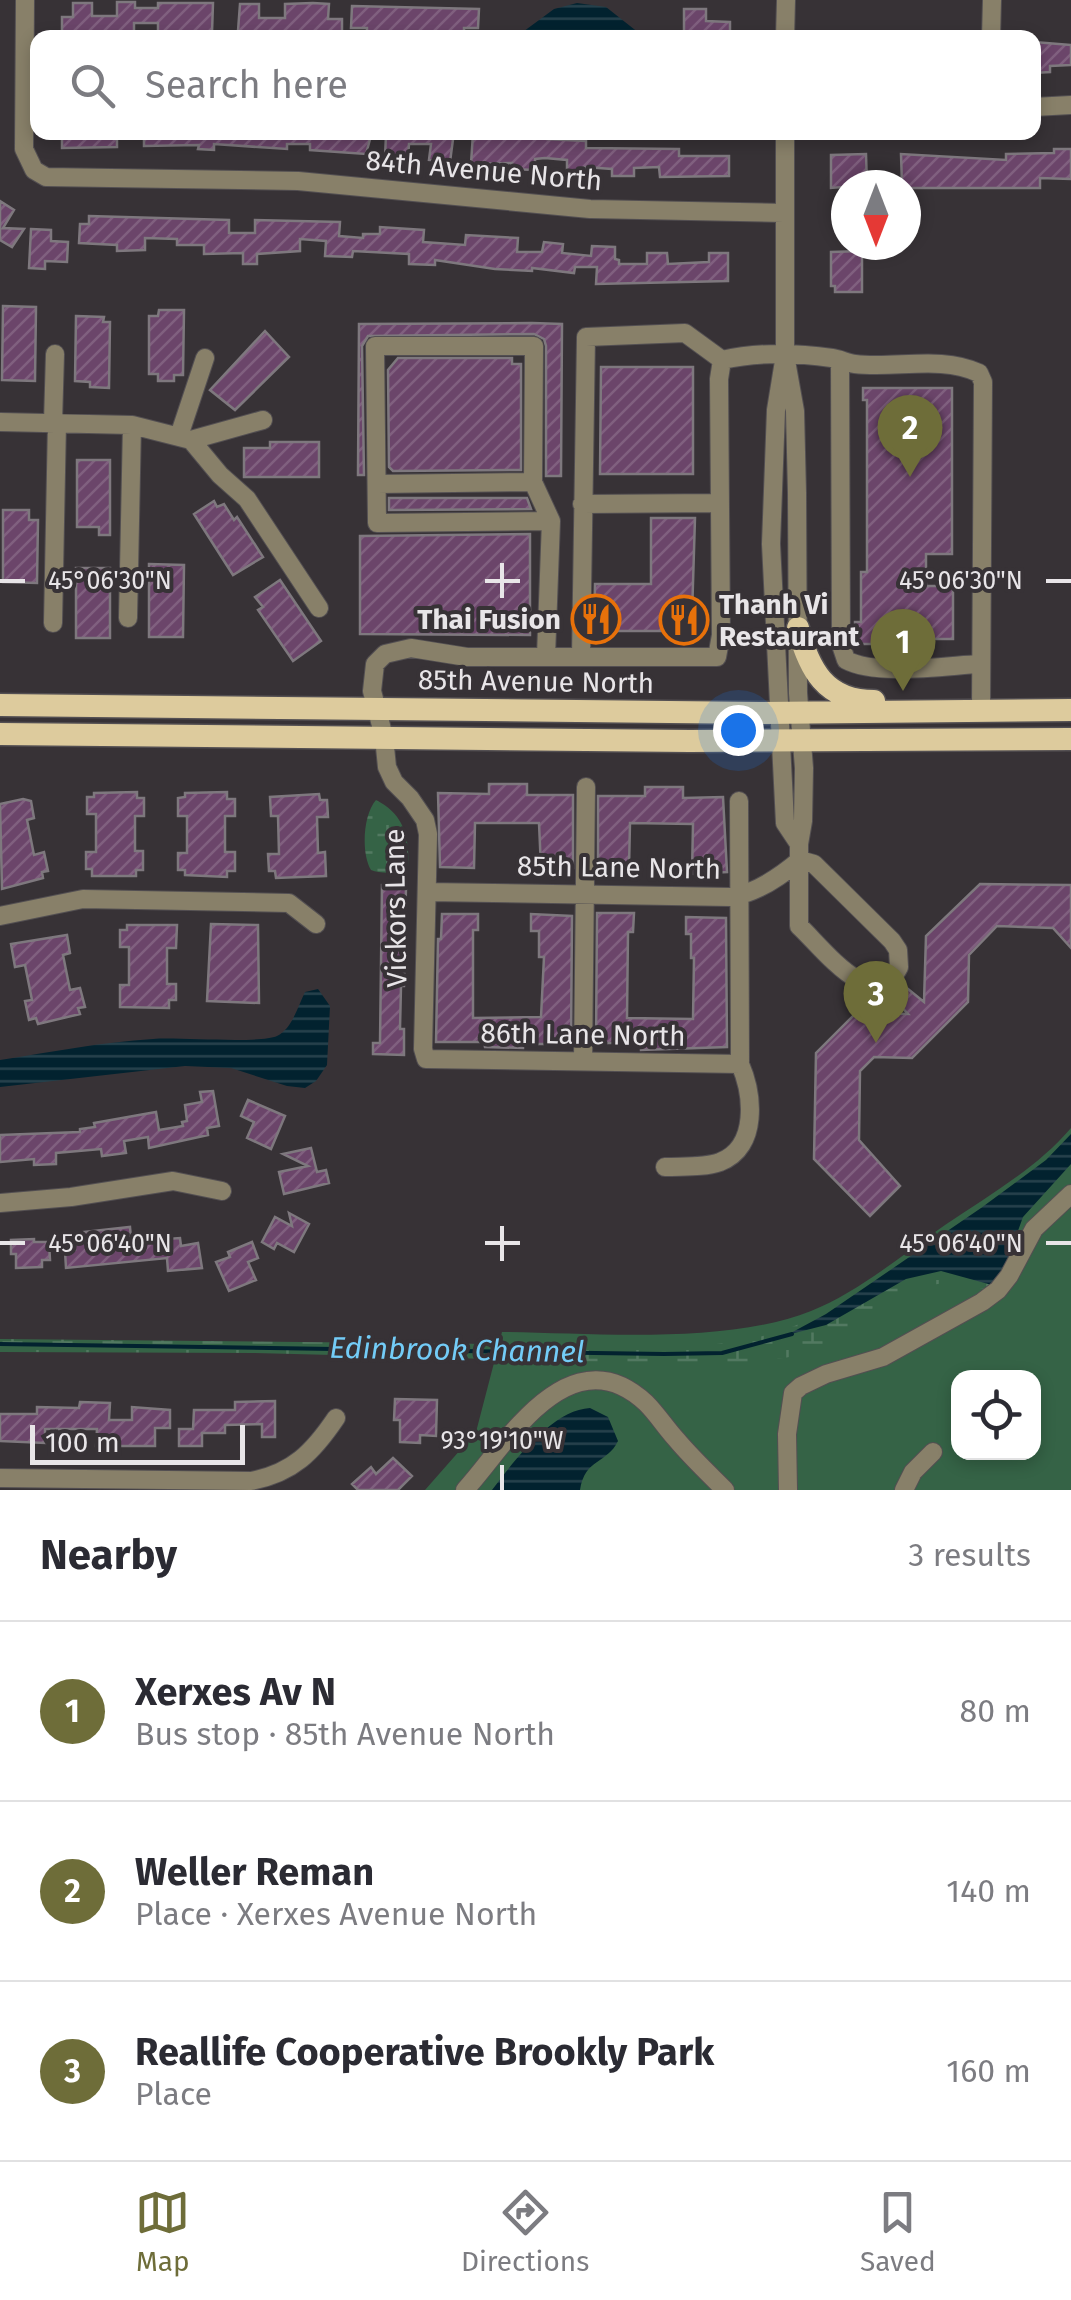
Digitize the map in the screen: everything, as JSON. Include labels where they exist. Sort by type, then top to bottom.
[{"type":"main road","points":[[798,628],[806,659],[815,672],[834,690],[851,698],[939,699],[981,711]]},
{"type":"main road","name":"85th Avenue North","points":[[0,705],[789,713],[1071,710]]},
{"type":"main road","name":"85th Avenue North","points":[[0,734],[791,741],[1071,739]]},
{"type":"street","name":"84th Avenue North","points":[[25,0],[24,148],[34,170],[58,179],[298,181],[590,209],[784,213]]},
{"type":"street","points":[[786,0],[786,30]]},
{"type":"street","points":[[991,30],[992,0]]},
{"type":"street","points":[[1041,107],[1071,105]]},
{"type":"street","points":[[785,140],[785,355],[776,410],[771,544],[803,821],[799,852],[799,926],[862,984],[886,983],[899,967],[898,950],[799,852]]},
{"type":"street","points":[[581,657],[586,337],[685,333],[722,360],[785,355],[853,364],[968,367],[979,373],[984,382],[981,711]]},
{"type":"street","points":[[546,656],[551,521],[533,482],[534,346],[376,346],[377,523],[551,521]]},
{"type":"street","points":[[53,623],[55,354]]},
{"type":"street","points":[[785,355],[795,411],[798,628],[789,713]]},
{"type":"street","points":[[185,438],[205,358]]},
{"type":"street","points":[[374,709],[375,664],[385,654],[397,650],[411,648],[468,657],[717,656],[721,635],[722,360]]},
{"type":"street","points":[[840,360],[841,645],[846,660],[857,666],[886,667],[979,664]]},
{"type":"street","points":[[0,422],[132,425],[185,438],[263,420]]},
{"type":"street","points":[[128,618],[132,425]]},
{"type":"street","points":[[185,438],[247,500],[319,608]]},
{"type":"street","points":[[376,484],[533,482]]},
{"type":"street","points":[[582,504],[720,504]]},
{"type":"street","name":"Vickors Lane","points":[[374,709],[384,737],[390,776],[410,798],[426,825],[426,1059]]},
{"type":"street","points":[[583,1062],[586,787]]},
{"type":"street","points":[[665,1167],[717,1164],[740,1149],[748,1122],[750,1100],[740,1064],[739,801]]},
{"type":"street","name":"85th Lane North","points":[[428,892],[738,896],[774,879],[799,852]]},
{"type":"street","points":[[0,916],[83,899],[290,902],[316,924]]},
{"type":"street","name":"86th Lane North","points":[[426,1059],[740,1064]]},
{"type":"street","points":[[0,1203],[173,1182],[222,1191]]},
{"type":"street","points":[[788,1490],[787,1434],[793,1393],[826,1374],[882,1357],[982,1302],[1009,1276],[1034,1230],[1071,1194]]},
{"type":"street","points":[[465,1490],[522,1421],[546,1400],[580,1381],[620,1384],[632,1392],[725,1490]]},
{"type":"street","points":[[0,1478],[251,1481],[280,1474],[299,1464],[316,1448],[336,1418]]},
{"type":"street","points":[[904,1490],[913,1472],[933,1452]]},
{"type":"green space","points":[[376,800],[393,812],[403,828],[408,867],[400,871],[371,870],[368,863],[366,824]]},
{"type":"green space","points":[[1071,1128],[1071,1490],[425,1490],[476,1432],[502,1332],[700,1333],[777,1322],[811,1311],[880,1272],[1043,1156]]},
{"type":"green space","points":[[908,1258],[906,1279],[941,1271],[992,1285],[987,1291],[953,1283],[919,1288],[870,1310],[853,1323],[839,1342],[827,1348],[728,1365],[255,1353],[0,1352],[0,1339],[695,1346],[759,1337],[809,1320]]},
{"type":"water","points":[[577,3],[606,7],[635,30],[526,30],[554,9]]},
{"type":"water","points":[[318,989],[330,1006],[327,1065],[316,1081],[305,1088],[231,1068],[185,1066],[0,1087],[0,1060],[134,1040],[254,1040],[277,1036],[291,1023],[305,992]]},
{"type":"water","points":[[1071,1134],[1071,1164],[1023,1217],[1002,1275],[992,1285],[941,1271],[906,1279],[826,1325],[787,1335],[826,1314],[981,1208],[1046,1160]]},
{"type":"water","points":[[590,1408],[608,1417],[618,1441],[586,1472],[580,1490],[492,1490],[548,1427],[576,1411]]},
{"type":"building","points":[[117,2],[135,2],[135,8],[158,8],[158,3],[213,3],[212,30],[158,30],[158,23],[134,23],[134,30],[62,30],[62,17],[73,17],[73,3],[92,3],[92,16],[117,16]]},
{"type":"building","points":[[240,4],[259,4],[259,18],[285,18],[285,4],[329,4],[328,19],[342,19],[342,30],[238,30]]},
{"type":"building","points":[[352,6],[479,9],[478,28],[351,28]]},
{"type":"building","points":[[684,9],[706,9],[706,21],[730,22],[730,30],[684,30]]},
{"type":"building","points":[[1041,43],[1071,45],[1071,65],[1050,66],[1050,72],[1041,73]]},
{"type":"building","points":[[62,140],[117,140],[117,147],[62,148]]},
{"type":"building","points":[[144,140],[370,140],[366,154],[310,150],[310,144],[287,144],[287,149],[214,144],[214,150],[198,149],[199,145],[144,146]]},
{"type":"building","points":[[386,140],[453,140],[450,162],[429,160],[431,144],[409,144],[408,158],[385,157]]},
{"type":"building","points":[[473,140],[566,140],[586,141],[586,148],[679,149],[679,156],[729,156],[729,176],[660,177],[659,167],[634,168],[634,176],[612,176],[612,169],[585,167],[585,174],[567,173],[567,160],[545,158],[535,159],[535,170],[511,169],[512,163],[471,164]]},
{"type":"building","points":[[1054,149],[1071,149],[1071,179],[1040,178],[1040,188],[921,188],[921,170],[902,170],[901,154],[1006,160],[1006,154],[1054,153]]},
{"type":"building","points":[[866,154],[867,170],[831,170],[831,155]]},
{"type":"building","points":[[0,201],[14,210],[3,228],[24,229],[12,247],[0,240]]},
{"type":"building","points":[[89,216],[229,220],[229,233],[255,233],[255,220],[340,222],[339,236],[363,238],[363,234],[380,234],[380,227],[424,230],[423,242],[465,245],[466,235],[518,238],[517,252],[542,252],[544,242],[563,244],[562,253],[591,256],[592,246],[615,247],[619,264],[647,264],[647,253],[667,253],[668,264],[709,262],[709,253],[728,253],[728,281],[596,284],[597,267],[575,267],[574,273],[495,269],[435,260],[435,265],[409,264],[409,254],[353,251],[352,257],[325,256],[326,241],[300,239],[300,251],[257,254],[257,264],[243,264],[243,253],[204,254],[204,245],[177,245],[177,239],[145,238],[145,250],[117,251],[117,245],[79,243],[80,224],[89,224]]},
{"type":"building","points":[[31,229],[51,230],[51,241],[68,242],[67,262],[45,261],[45,269],[29,268]]},
{"type":"building","points":[[831,260],[862,260],[862,292],[835,292],[835,286],[831,286]]},
{"type":"building","points":[[3,306],[36,307],[35,381],[2,380]]},
{"type":"building","points":[[159,310],[184,310],[183,375],[174,375],[174,381],[158,381],[158,374],[149,374],[149,316],[158,316]]},
{"type":"building","points":[[76,316],[104,317],[103,322],[110,322],[109,388],[75,381]]},
{"type":"building","points":[[359,324],[562,324],[561,476],[546,476],[546,346],[544,339],[534,334],[368,336],[362,346],[364,475],[358,475]]},
{"type":"building","points":[[265,331],[289,357],[235,410],[210,390]]},
{"type":"building","points":[[398,358],[512,358],[512,364],[521,364],[521,470],[393,471],[389,467],[388,370]]},
{"type":"building","points":[[601,367],[693,367],[693,474],[600,474]]},
{"type":"building","points":[[863,388],[952,388],[952,554],[926,554],[926,586],[953,586],[953,639],[877,639],[877,644],[855,644],[855,622],[861,622],[861,572],[867,572],[867,400],[863,400]]},
{"type":"building","points":[[270,442],[319,442],[319,477],[244,477],[244,448],[270,448]]},
{"type":"building","points":[[77,460],[110,460],[110,535],[99,535],[99,527],[77,527]]},
{"type":"building","points":[[389,498],[527,498],[531,509],[389,510]]},
{"type":"building","points":[[214,501],[217,507],[224,504],[234,520],[237,517],[263,557],[233,575],[194,514]]},
{"type":"building","points":[[3,510],[29,510],[29,520],[38,520],[37,583],[3,582]]},
{"type":"building","points":[[651,518],[695,518],[695,631],[594,631],[595,584],[651,584]]},
{"type":"building","points":[[530,534],[530,635],[360,634],[360,536]]},
{"type":"building","points":[[149,564],[184,565],[183,637],[149,637]]},
{"type":"building","points":[[76,568],[110,568],[110,638],[76,638]]},
{"type":"building","points":[[280,580],[321,641],[293,661],[258,610],[263,607],[255,597]]},
{"type":"building","points":[[489,784],[527,784],[527,795],[573,795],[573,868],[541,868],[539,823],[475,823],[474,868],[440,867],[438,793],[489,794]]},
{"type":"building","points":[[645,787],[683,787],[683,798],[723,797],[727,872],[692,874],[693,824],[630,823],[629,868],[598,868],[598,796],[645,796]]},
{"type":"building","points":[[137,792],[137,798],[144,798],[144,816],[135,816],[135,851],[143,851],[143,870],[136,870],[136,876],[92,876],[92,869],[86,869],[86,852],[96,852],[96,814],[87,814],[87,797],[94,797],[94,793]]},
{"type":"building","points":[[227,792],[227,799],[235,799],[235,816],[225,816],[225,852],[235,852],[235,871],[227,871],[227,877],[185,875],[185,870],[178,870],[178,853],[187,853],[187,816],[178,816],[178,798],[185,797],[185,793]]},
{"type":"building","points":[[319,794],[320,800],[327,800],[328,817],[317,817],[318,853],[325,852],[326,876],[276,878],[275,871],[269,871],[268,854],[279,854],[278,816],[271,816],[270,797]]},
{"type":"building","points":[[31,801],[34,818],[27,820],[34,855],[44,852],[48,871],[42,872],[43,878],[2,889],[0,804]]},
{"type":"building","points":[[980,884],[1071,885],[1071,948],[1053,928],[997,926],[969,955],[968,1002],[912,1058],[874,1057],[860,1071],[859,1140],[900,1186],[870,1216],[814,1159],[816,1053],[856,1013],[908,1014],[891,996],[903,985],[924,1002],[926,936]]},
{"type":"building","points":[[382,885],[406,886],[400,1029],[404,1029],[404,1055],[373,1054],[373,1043],[380,1043]]},
{"type":"building","points":[[597,913],[634,913],[633,932],[628,932],[627,1018],[693,1019],[694,958],[691,934],[686,934],[686,917],[726,918],[727,1047],[641,1050],[641,1043],[596,1043]]},
{"type":"building","points":[[442,914],[478,914],[478,930],[473,930],[473,1018],[541,1017],[544,957],[539,957],[539,931],[531,931],[531,914],[572,916],[571,1044],[523,1044],[523,1048],[485,1047],[484,1042],[436,1042]]},
{"type":"building","points":[[211,924],[258,925],[259,1003],[207,1001]]},
{"type":"building","points":[[127,925],[177,925],[176,948],[167,948],[167,984],[176,984],[176,1000],[169,1000],[169,1008],[120,1007],[120,985],[129,985],[129,947],[120,947],[120,930],[127,930]]},
{"type":"building","points":[[67,935],[70,953],[63,955],[70,990],[80,988],[85,1007],[78,1008],[80,1014],[38,1024],[36,1018],[29,1020],[25,1001],[32,1000],[25,965],[15,967],[11,944]]},
{"type":"building","points":[[213,1091],[219,1126],[207,1128],[208,1135],[149,1148],[148,1137],[124,1141],[126,1153],[102,1156],[101,1149],[56,1153],[56,1164],[34,1165],[34,1159],[0,1162],[0,1135],[80,1132],[95,1127],[94,1123],[156,1112],[159,1130],[183,1126],[182,1122],[187,1121],[185,1105],[202,1102],[200,1092]]},
{"type":"building","points":[[248,1100],[285,1116],[271,1149],[247,1138],[254,1122],[241,1116]]},
{"type":"building","points":[[311,1148],[317,1172],[326,1170],[329,1183],[284,1194],[279,1172],[308,1166],[283,1154]]},
{"type":"building","points":[[289,1213],[309,1224],[294,1252],[277,1243],[274,1249],[262,1242],[275,1217],[292,1226]]},
{"type":"building","points":[[130,1227],[131,1238],[139,1237],[139,1241],[180,1238],[181,1246],[198,1243],[202,1268],[168,1271],[167,1258],[66,1268],[65,1251],[75,1250],[74,1233]]},
{"type":"building","points":[[11,1240],[49,1242],[50,1260],[42,1260],[42,1267],[16,1268]]},
{"type":"building","points":[[252,1242],[258,1258],[248,1262],[256,1280],[229,1291],[216,1262]]},
{"type":"building","points":[[395,1399],[437,1400],[436,1436],[420,1435],[420,1443],[400,1442],[400,1420],[394,1420]]},
{"type":"building","points":[[275,1401],[275,1437],[262,1437],[262,1424],[225,1425],[225,1433],[202,1433],[202,1446],[179,1446],[179,1429],[193,1429],[194,1410],[235,1410],[235,1402]]},
{"type":"building","points":[[80,1402],[110,1403],[109,1420],[132,1420],[132,1407],[170,1410],[170,1428],[155,1428],[155,1446],[96,1446],[97,1429],[45,1429],[45,1443],[0,1441],[0,1414],[37,1414],[37,1407],[79,1408]]},
{"type":"building","points":[[393,1458],[412,1476],[398,1490],[358,1490],[352,1484],[371,1467],[376,1474]]},
{"type":"waterway","name":"Edinbrook Channel","points":[[0,1344],[664,1354],[722,1353],[792,1334]]},
{"type":"place","name":"Weller Reman","points":[[910,477]]},
{"type":"place","name":"Thai Fusion","points":[[596,619]]},
{"type":"place","name":"Thanh Vi Restaurant","points":[[684,620]]},
{"type":"place","name":"Xerxes Av N","points":[[903,691]]},
{"type":"place","name":"Reallife Cooperative Brookly Park","points":[[876,1043]]}]
